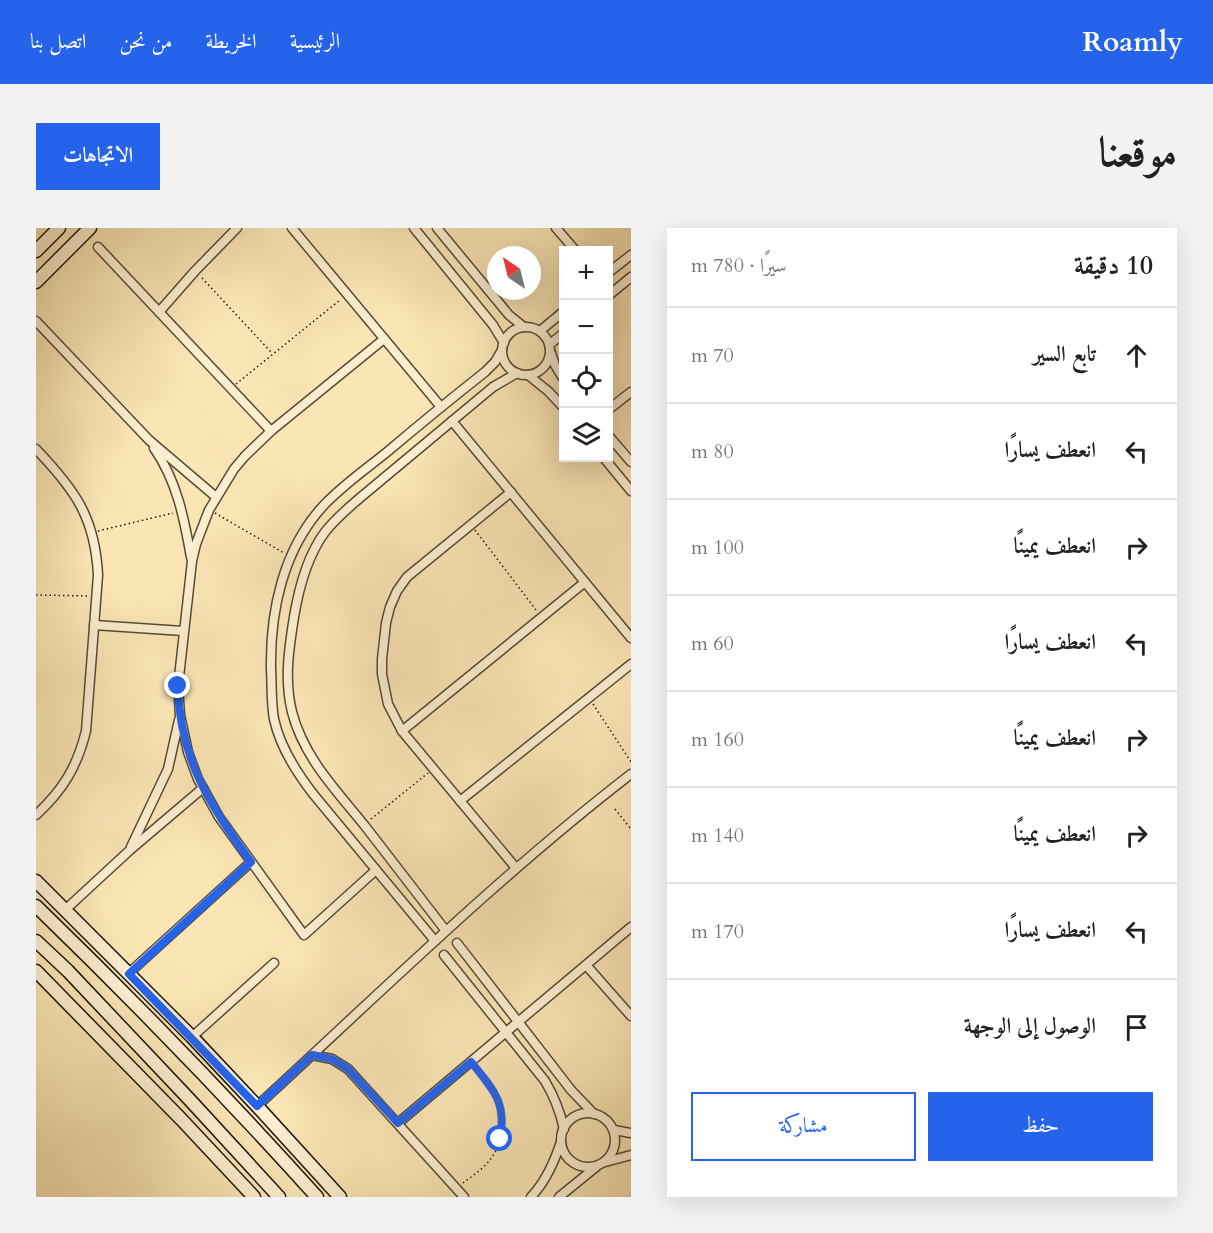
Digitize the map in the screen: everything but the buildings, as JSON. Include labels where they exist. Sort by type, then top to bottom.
[{"type":"street","points":[[36,251],[59,228]]},
{"type":"street","points":[[36,282],[90,228]]},
{"type":"street","points":[[159,312],[195,270],[237,228]]},
{"type":"street","points":[[292,228],[441,407]]},
{"type":"street","points":[[414,228],[493,325],[503,347],[504,360],[509,368],[517,373],[528,375],[537,373],[544,368],[550,349],[559,339]]},
{"type":"street","points":[[437,228],[509,315],[524,327]]},
{"type":"street","points":[[556,228],[571,246]]},
{"type":"street","points":[[98,247],[271,431]]},
{"type":"street","points":[[613,270],[631,255]]},
{"type":"street","points":[[613,293],[631,277]]},
{"type":"street","points":[[540,331],[559,315]]},
{"type":"street","points":[[36,321],[149,440],[216,497]]},
{"type":"street","points":[[435,941],[300,777],[280,739],[274,720],[272,680],[272,636],[279,593],[284,572],[303,532],[313,518],[330,500],[490,367],[508,336],[515,330],[524,327],[540,331],[546,337],[559,372]]},
{"type":"street","points":[[376,870],[304,935],[219,818],[202,788],[188,752],[180,715],[178,686],[192,561],[202,526],[216,497],[245,456],[271,431],[384,339]]},
{"type":"street","points":[[446,931],[311,759],[292,712],[288,686],[288,650],[302,579],[312,554],[325,532],[361,497],[452,421],[494,387],[517,373]]},
{"type":"street","points":[[528,375],[549,391],[559,402]]},
{"type":"street","points":[[611,408],[631,392]]},
{"type":"street","points":[[452,421],[631,638]]},
{"type":"street","points":[[149,440],[172,480],[182,511],[192,561]]},
{"type":"street","points":[[613,440],[631,462]]},
{"type":"street","points":[[36,450],[77,497],[86,514],[93,532],[98,574],[86,731],[83,744],[66,781],[36,814]]},
{"type":"street","points":[[606,462],[631,491]]},
{"type":"street","points":[[511,492],[407,577],[397,591],[386,623],[382,674],[388,704],[402,731],[516,868]]},
{"type":"street","points":[[402,731],[585,582]]},
{"type":"street","points":[[94,624],[183,631]]},
{"type":"street","points":[[460,801],[631,664]]},
{"type":"street","points":[[130,850],[168,769],[180,715]]},
{"type":"street","points":[[257,1106],[516,868],[631,774]]},
{"type":"street","points":[[65,910],[202,788]]},
{"type":"street","points":[[129,974],[251,862]]},
{"type":"street","points":[[36,881],[192,1037],[340,1197]]},
{"type":"street","points":[[36,906],[183,1053],[317,1197]]},
{"type":"street","points":[[398,1123],[631,927]]},
{"type":"street","points":[[457,943],[571,1090],[594,1114]]},
{"type":"street","points":[[37,945],[68,971],[279,1197]]},
{"type":"street","points":[[444,954],[545,1081],[554,1096],[564,1129]]},
{"type":"street","points":[[192,1037],[274,963]]},
{"type":"street","points":[[586,965],[631,1016]]},
{"type":"street","points":[[36,971],[254,1197]]},
{"type":"street","points":[[312,1055],[332,1059],[348,1069],[464,1197]]},
{"type":"street","points":[[531,1197],[547,1177],[569,1121],[585,1113],[602,1117],[614,1130],[615,1147],[611,1155],[559,1197]]},
{"type":"street","points":[[614,1130],[631,1132]]},
{"type":"street","points":[[561,1142],[563,1151],[569,1160],[587,1168],[631,1155]]},
{"type":"path","points":[[195,270],[273,354]]},
{"type":"path","points":[[231,388],[347,294]]},
{"type":"path","points":[[209,510],[291,557]]},
{"type":"path","points":[[93,532],[182,511]]},
{"type":"path","points":[[471,525],[542,617]]},
{"type":"path","points":[[36,595],[96,596]]},
{"type":"path","points":[[589,698],[631,762]]},
{"type":"path","points":[[364,825],[433,769]]},
{"type":"path","points":[[615,809],[631,829]]},
{"type":"path","points":[[457,1188],[489,1161],[496,1151],[503,1127],[497,1097],[471,1062]]},
{"type":"route","points":[[178,686],[180,715],[188,752],[202,788],[219,818],[251,862],[129,974],[257,1106],[312,1055],[332,1059],[348,1069],[398,1123],[471,1062],[500,1103],[503,1127],[500,1139]]}]
